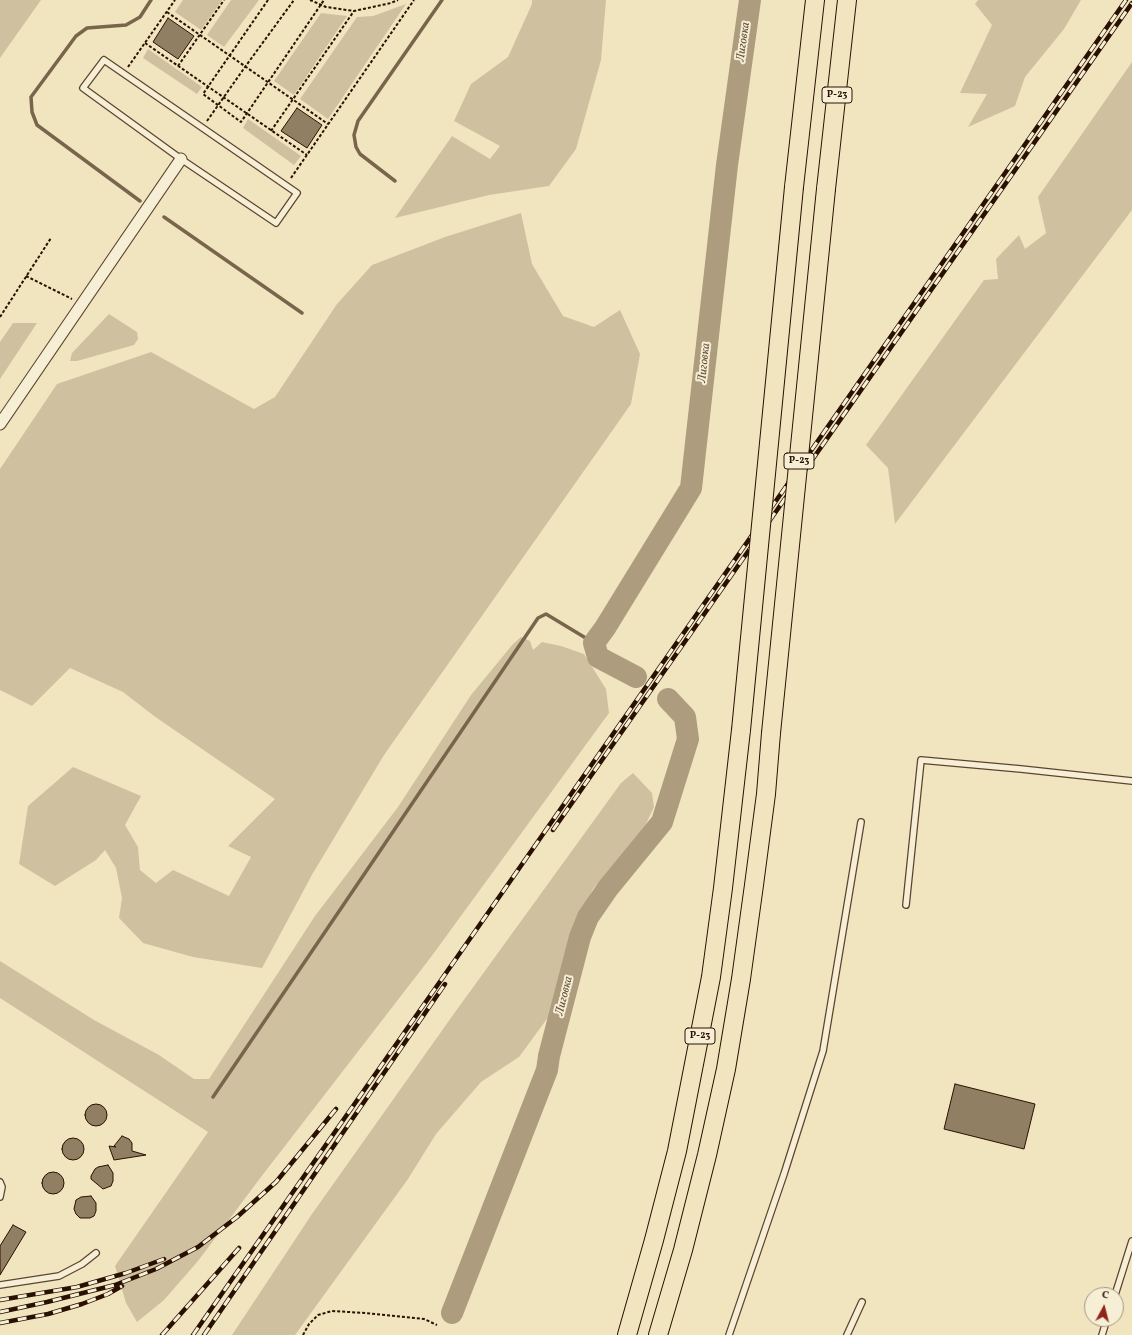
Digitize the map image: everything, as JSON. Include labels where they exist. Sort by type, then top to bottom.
[{"type":"highway","name":"Р-23","points":[[627,1335],[677,1151],[711,976],[723,888],[741,730],[794,187],[815,0]]},
{"type":"highway","name":"Р-23","points":[[658,1335],[683,1250],[707,1156],[726,1069],[741,979],[766,794],[826,189],[847,0]]},
{"type":"street","points":[[0,424],[181,158]]},
{"type":"lane","points":[[104,60],[203,128],[297,193],[276,223],[83,88],[104,60]]},
{"type":"lane","points":[[906,905],[921,760],[1132,781]]},
{"type":"lane","points":[[729,1335],[784,1174],[822,1051],[861,822]]},
{"type":"lane","points":[[0,1182],[2,1187],[0,1197]]},
{"type":"lane","points":[[1118,1287],[1132,1241]]},
{"type":"lane","points":[[0,1285],[59,1276],[82,1264],[96,1253]]},
{"type":"lane","points":[[847,1335],[862,1302]]},
{"type":"path","points":[[124,73],[175,0]]},
{"type":"path","points":[[178,66],[224,0]]},
{"type":"path","points":[[268,0],[203,94],[241,122],[324,0]]},
{"type":"path","points":[[203,128],[223,97],[294,0]]},
{"type":"path","points":[[310,0],[326,7],[354,11],[392,3],[398,0]]},
{"type":"path","points":[[286,185],[414,0]]},
{"type":"path","points":[[271,131],[294,100],[354,11]]},
{"type":"path","points":[[167,12],[328,124]]},
{"type":"path","points":[[145,43],[307,155]]},
{"type":"path","points":[[0,316],[51,238]]},
{"type":"path","points":[[26,276],[82,304]]},
{"type":"path","points":[[303,1335],[309,1324],[318,1315],[332,1311],[424,1319],[436,1325]]},
{"type":"shaded area","points":[[0,0],[41,0],[0,58]]},
{"type":"shaded area","points":[[183,0],[222,0],[201,30],[175,12]]},
{"type":"shaded area","points":[[231,0],[259,0],[224,47],[207,35]]},
{"type":"shaded area","points":[[532,0],[606,0],[601,60],[576,149],[549,186],[489,195],[395,218],[452,136],[490,159],[500,146],[454,121],[471,84],[508,57],[532,4]]},
{"type":"shaded area","points":[[978,0],[1081,0],[1064,29],[1025,77],[1015,106],[968,127],[987,94],[960,93],[992,25],[975,4]]},
{"type":"shaded area","points":[[406,4],[328,119],[300,99],[357,17],[373,16]]},
{"type":"shaded area","points":[[321,13],[347,16],[294,95],[274,81]]},
{"type":"shaded area","points":[[148,49],[202,87],[197,94],[143,58]]},
{"type":"shaded area","points":[[1132,62],[1132,210],[895,524],[888,468],[866,445],[984,280],[998,279],[996,259],[1019,235],[1025,249],[1046,233],[1038,197]]},
{"type":"shaded area","points":[[248,119],[301,156],[294,165],[243,128]]},
{"type":"shaded area","points":[[521,213],[532,264],[563,316],[594,327],[620,310],[640,354],[631,404],[384,755],[313,873],[262,968],[193,957],[143,943],[119,918],[122,898],[116,868],[105,850],[96,860],[55,886],[19,864],[28,806],[73,767],[141,796],[125,825],[138,847],[140,870],[156,883],[173,870],[229,896],[251,857],[228,846],[275,799],[154,716],[123,692],[70,668],[32,706],[0,690],[0,469],[57,384],[151,352],[254,409],[275,397],[337,304],[372,265],[445,237]]},
{"type":"shaded area","points":[[109,314],[137,332],[138,339],[134,345],[77,361],[70,361],[72,353]]},
{"type":"shaded area","points":[[13,323],[37,323],[0,379],[0,342]]},
{"type":"shaded area","points":[[521,637],[530,641],[533,650],[542,642],[561,646],[584,654],[606,689],[609,713],[431,957],[198,1261],[164,1300],[137,1322],[126,1303],[115,1266],[208,1132],[0,998],[0,961],[94,1020],[159,1055],[194,1079],[209,1079],[315,916],[398,807],[471,695],[513,644]]},
{"type":"shaded area","points":[[633,773],[652,793],[654,807],[645,826],[622,856],[593,889],[577,922],[555,1008],[519,1057],[481,1082],[436,1134],[408,1179],[295,1335],[232,1335],[312,1214],[453,1015],[621,783]]},
{"type":"building","points":[[168,18],[194,36],[178,59],[153,42]]},
{"type":"building","points":[[297,108],[322,125],[307,148],[281,131]]},
{"type":"building","points":[[955,1084],[1035,1104],[1024,1149],[944,1129]]},
{"type":"building","points":[[96,1104],[104,1107],[107,1115],[104,1123],[96,1126],[88,1123],[85,1115],[88,1107]]},
{"type":"building","points":[[122,1136],[129,1139],[132,1143],[132,1151],[146,1155],[114,1160],[109,1146],[116,1147],[114,1146]]},
{"type":"building","points":[[73,1138],[81,1141],[84,1149],[81,1157],[73,1160],[65,1157],[62,1149],[65,1141]]},
{"type":"building","points":[[108,1165],[113,1173],[113,1181],[111,1186],[103,1189],[91,1179],[91,1176],[98,1167]]},
{"type":"building","points":[[53,1172],[61,1175],[64,1183],[61,1191],[53,1194],[45,1191],[42,1183],[45,1175]]},
{"type":"building","points":[[91,1196],[96,1203],[96,1211],[94,1216],[90,1218],[80,1218],[74,1209],[76,1200],[81,1197]]},
{"type":"building","points":[[13,1225],[26,1232],[0,1275],[0,1246]]},
{"type":"waterway","points":[[140,201],[37,125],[32,112],[31,97],[76,36],[87,28],[126,25],[140,17],[151,0]]},
{"type":"waterway","points":[[395,181],[360,154],[356,147],[354,135],[358,121],[442,0]]},
{"type":"waterway","name":"Лиговка","points":[[636,677],[598,657],[594,643],[605,628],[691,488],[727,165],[750,0]]},
{"type":"waterway","points":[[164,217],[302,313]]},
{"type":"waterway","points":[[213,1097],[538,618],[546,614],[594,643]]},
{"type":"waterway","name":"Лиговка","points":[[452,1313],[547,1070],[549,1056],[580,937],[588,917],[608,888],[662,822],[688,739],[685,717],[668,699]]},
{"type":"railway","points":[[193,1335],[1126,0]]},
{"type":"railway","points":[[553,830],[1132,3]]},
{"type":"railway","points":[[204,1335],[445,984]]},
{"type":"railway","points":[[0,1312],[115,1285],[156,1269],[198,1247],[237,1217],[276,1182],[336,1109]]},
{"type":"railway","points":[[162,1335],[239,1248]]},
{"type":"railway","points":[[0,1300],[77,1287],[126,1273],[164,1259]]},
{"type":"railway","points":[[0,1323],[48,1314],[82,1304],[108,1294],[122,1286]]}]
